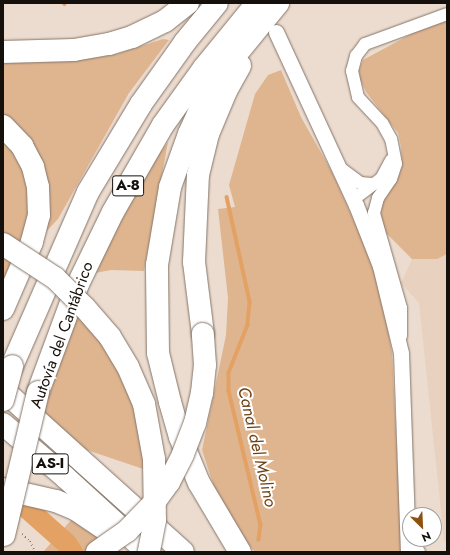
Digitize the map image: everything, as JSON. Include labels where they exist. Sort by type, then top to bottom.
[{"type":"highway","points":[[3,52],[74,50],[132,37],[165,21],[188,3]]},
{"type":"highway","name":"Autovía del Cantábrico","points":[[3,400],[12,366],[88,192],[141,104],[185,42],[217,3]]},
{"type":"highway","name":"Autovía del Cantábrico","points":[[4,540],[38,392],[78,284],[113,212],[163,124],[204,68],[257,3]]},
{"type":"highway","points":[[240,552],[199,483],[180,438],[158,353],[157,265],[170,187],[208,92],[255,29],[278,3]]},
{"type":"highway","points":[[98,552],[127,531],[153,504],[169,482],[183,454],[195,423],[202,393],[205,365],[203,334],[194,262],[195,208],[198,175],[208,134],[226,91],[246,56],[290,3]]},
{"type":"highway","points":[[3,46],[33,50]]},
{"type":"highway","points":[[3,126],[22,146],[33,167],[38,187],[39,215],[32,242],[3,309]]},
{"type":"highway","points":[[3,244],[54,278],[85,308],[110,337],[128,367],[144,404],[154,459],[156,520],[148,552],[96,506]]},
{"type":"highway","name":"AS-I","points":[[3,390],[158,542]]},
{"type":"highway","name":"AS-I","points":[[3,424],[96,506]]},
{"type":"highway","points":[[3,489],[56,501],[98,524],[133,552]]},
{"type":"highway","points":[[96,506],[158,542],[179,552]]},
{"type":"highway","points":[[158,542],[184,552]]},
{"type":"street","points":[[354,199],[367,199],[377,187],[394,153],[391,139],[382,123],[358,96],[353,84],[352,71],[356,56],[365,44],[447,14]]},
{"type":"street","points":[[276,32],[354,199],[380,266],[401,353]]},
{"type":"street","points":[[338,166],[360,183],[377,187]]},
{"type":"street","points":[[377,187],[374,213],[401,308],[401,353],[408,507]]},
{"type":"shaded area","points":[[447,19],[447,254],[437,259],[412,259],[380,227],[382,203],[396,182],[402,167],[401,146],[398,133],[366,92],[360,79],[359,70],[363,60],[413,33]]},
{"type":"shaded area","points":[[163,39],[169,40],[129,93],[58,219],[10,270],[3,289],[3,61],[93,58],[117,54]]},
{"type":"shaded area","points":[[281,70],[301,117],[332,172],[363,241],[382,293],[392,353],[402,552],[255,552],[231,525],[219,502],[202,450],[226,335],[228,298],[218,209],[235,207],[229,185],[255,94],[268,75]]},
{"type":"shaded area","points":[[168,142],[144,271],[111,270],[95,273],[146,172]]},
{"type":"shaded area","points":[[447,254],[447,544],[444,540],[442,507],[441,507],[419,303],[401,283],[412,259],[437,259]]},
{"type":"shaded area","points":[[81,312],[107,345],[141,420],[149,471],[84,449],[43,416],[75,315]]},
{"type":"shaded area","points":[[73,518],[114,546],[120,552],[43,552]]},
{"type":"waterway","name":"Canal del Molino","points":[[227,197],[250,302],[248,325],[229,373],[229,391],[261,525],[259,540]]},
{"type":"waterway","points":[[3,487],[66,543],[72,552]]}]
